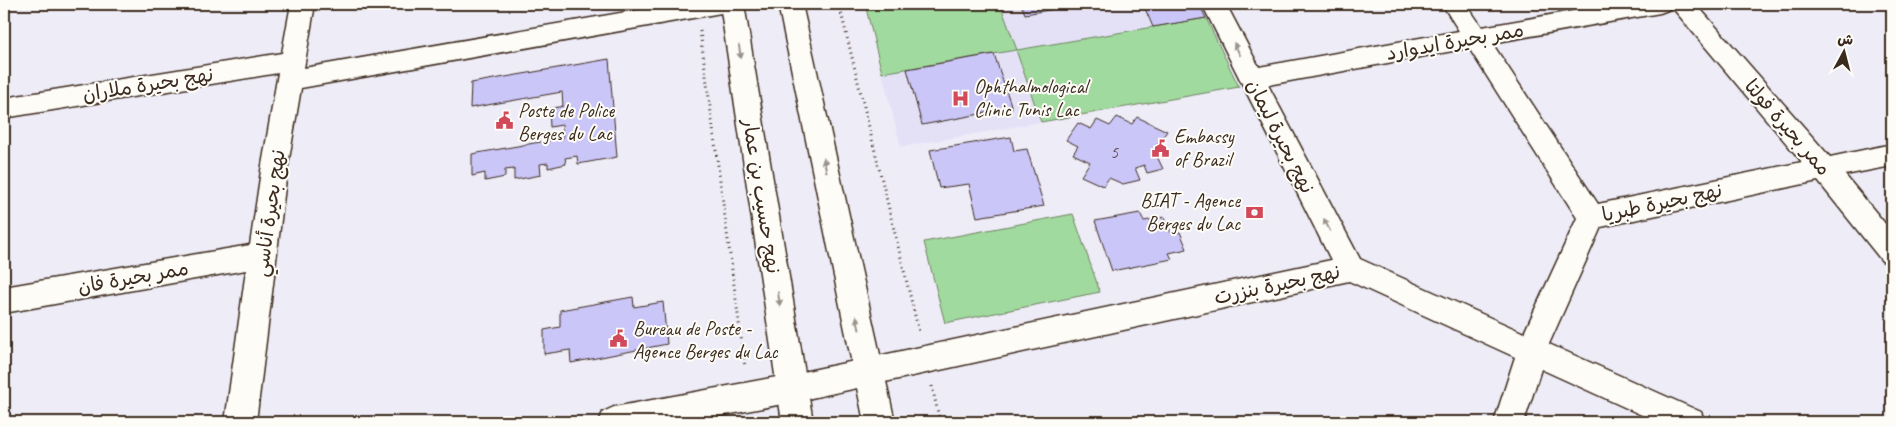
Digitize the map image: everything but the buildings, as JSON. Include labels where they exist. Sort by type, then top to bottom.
[{"type":"street","name":"نهج بحيرة أناسي","points":[[240,422],[274,171],[303,4]]},
{"type":"street","name":"نهج بحيرة ملاران","points":[[4,108],[291,71],[721,4]]},
{"type":"street","name":"نهج حسيب بن عمار","points":[[732,4],[798,422]]},
{"type":"street","points":[[790,4],[880,422]]},
{"type":"street","name":"نهج بحيرة ليمان","points":[[1214,4],[1350,268]]},
{"type":"street","points":[[1454,4],[1591,217]]},
{"type":"street","name":"ممر بحيرة ايدوارد","points":[[1251,78],[1660,4]]},
{"type":"street","name":"ممر بحيرة فولتا","points":[[1682,4],[1824,169],[1892,252]]},
{"type":"street","name":"نهج بحيرة طبريا","points":[[1508,422],[1532,349],[1591,217],[1892,155]]},
{"type":"street","name":"ممر بحيرة فان","points":[[4,300],[263,255]]},
{"type":"street","name":"نهج بحيرة بنزرت","points":[[869,371],[1350,268],[1690,422]]},
{"type":"street","points":[[614,422],[792,388],[869,371]]},
{"type":"path","points":[[840,4],[940,422]]},
{"type":"path","points":[[696,8],[749,395]]},
{"type":"shaded area","name":"Ophthalmological Clinic Tunis Lac","points":[[1000,4],[1199,4],[1206,18],[1017,50],[1041,122],[901,147],[882,73],[1016,50]]},
{"type":"green space","points":[[865,4],[1000,4],[1017,50],[1206,18],[1239,87],[1041,122],[1016,50],[882,73]]},
{"type":"green space","points":[[1073,214],[1100,292],[945,323],[924,242]]},
{"type":"place","name":"Ophthalmological Clinic Tunis Lac","points":[[960,98]]},
{"type":"place","name":"Poste de Police Berges du Lac","points":[[504,121]]},
{"type":"place","name":"Embassy of Brazil","points":[[1160,148]]},
{"type":"place","name":"BIAT - Agence Berges du Lac","points":[[1254,212]]},
{"type":"place","name":"Bureau de Poste - Agence Berges du Lac","points":[[619,339]]}]
